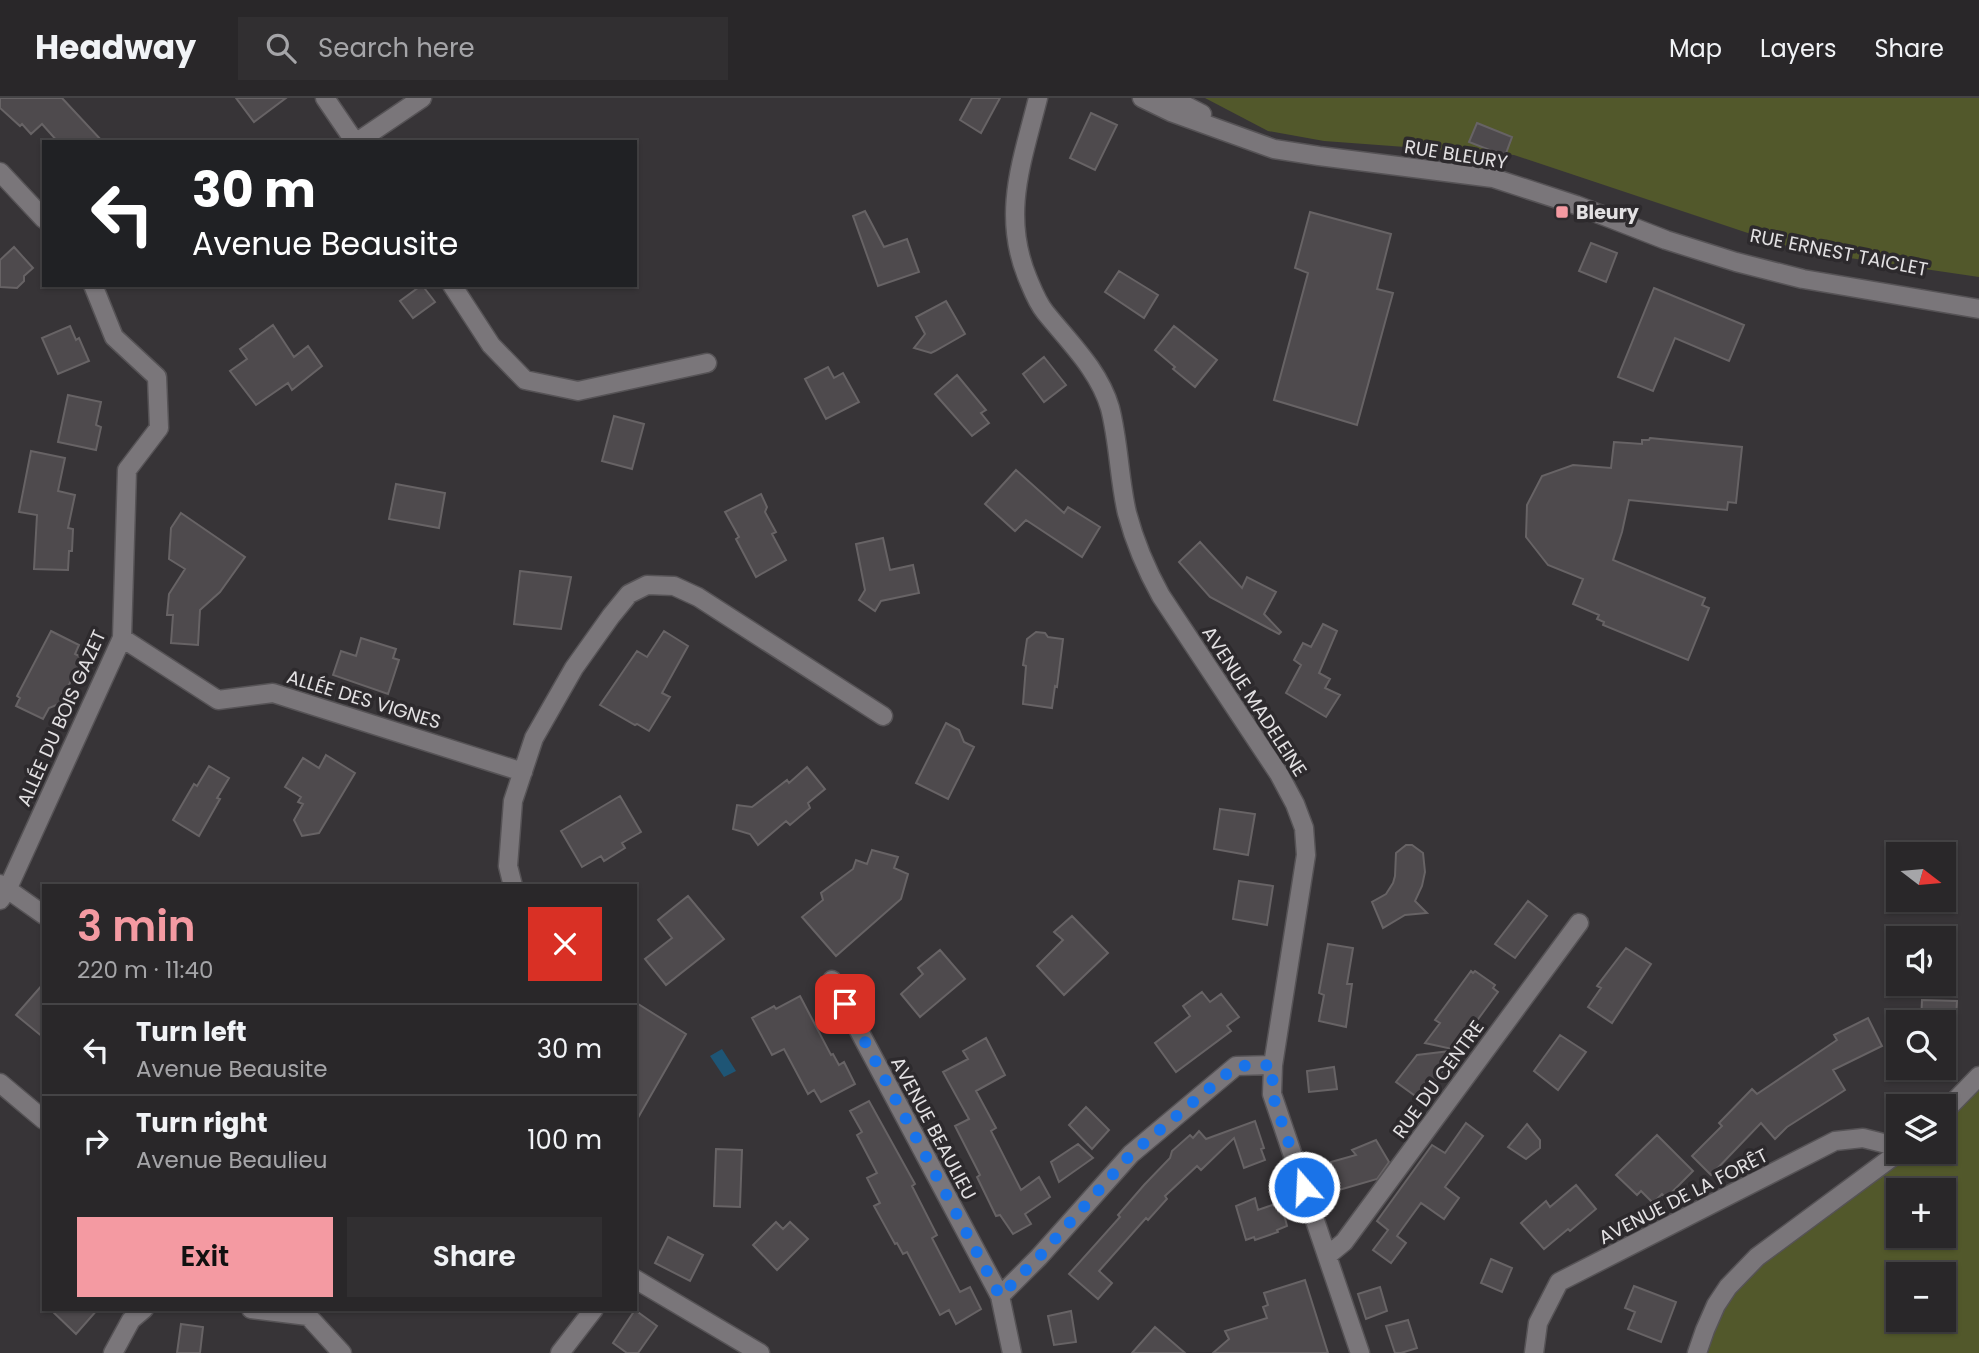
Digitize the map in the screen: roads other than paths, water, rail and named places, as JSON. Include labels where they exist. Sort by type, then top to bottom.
[{"type":"street","points":[[325,98],[355,140]]},
{"type":"street","points":[[359,140],[422,98]]},
{"type":"street","name":"AVENUE MADELEINE","points":[[1038,98],[1018,181],[1014,216],[1017,244],[1025,272],[1042,309],[1088,365],[1105,396],[1115,434],[1127,512],[1145,566],[1168,606],[1279,774],[1304,828],[1306,855],[1273,1065],[1272,1094],[1360,1353]]},
{"type":"street","points":[[1142,98],[1171,112],[1244,138]]},
{"type":"street","points":[[1171,98],[1244,138]]},
{"type":"street","name":"RUE BLEURY","points":[[1244,138],[1274,149],[1493,178],[1576,205],[1700,252]]},
{"type":"street","points":[[0,172],[7,191],[42,217]]},
{"type":"street","name":"RUE ERNEST TAICLET","points":[[1493,178],[1520,179],[1563,190],[1671,232],[1740,254],[1844,277],[1979,298]]},
{"type":"street","name":"RUE ERNEST TAICLET","points":[[1700,252],[1803,279],[1979,309]]},
{"type":"street","name":"ALLÉE DU BOIS GAZET","points":[[2,892],[122,638],[127,470],[159,428],[158,377],[114,337],[94,287]]},
{"type":"street","points":[[453,287],[491,345],[525,380],[578,391],[707,363]]},
{"type":"street","points":[[512,884],[508,866],[513,801],[534,738],[574,668],[611,616],[629,594],[647,585],[674,586],[698,597],[883,716]]},
{"type":"street","name":"ALLÉE DES VIGNES","points":[[122,638],[218,700],[273,692],[523,772]]},
{"type":"street","points":[[2,892],[42,914]]},
{"type":"street","name":"RUE DU CENTRE","points":[[1327,1256],[1343,1242],[1579,922]]},
{"type":"street","name":"AVENUE BEAULIEU","points":[[832,980],[1000,1296],[1012,1353]]},
{"type":"street","points":[[1000,1296],[1039,1257],[1131,1154],[1236,1066],[1273,1065]]},
{"type":"street","points":[[1956,1100],[1979,1076]]},
{"type":"street","points":[[0,1083],[42,1118]]},
{"type":"street","name":"AVENUE DE LA FORÊT","points":[[1534,1353],[1538,1323],[1559,1282],[1835,1141],[1864,1138],[1886,1145]]},
{"type":"street","points":[[1698,1353],[1716,1305],[1728,1287],[1757,1257],[1886,1159]]},
{"type":"street","points":[[637,1280],[760,1353]]},
{"type":"street","points":[[113,1353],[131,1320],[142,1311]]},
{"type":"street","points":[[267,1311],[308,1316],[342,1353]]},
{"type":"street","points":[[560,1353],[592,1311]]},
{"type":"water","points":[[722,1049],[736,1071],[724,1077],[710,1056]]},
{"type":"place","name":"Bleury","points":[[1562,212]]}]
